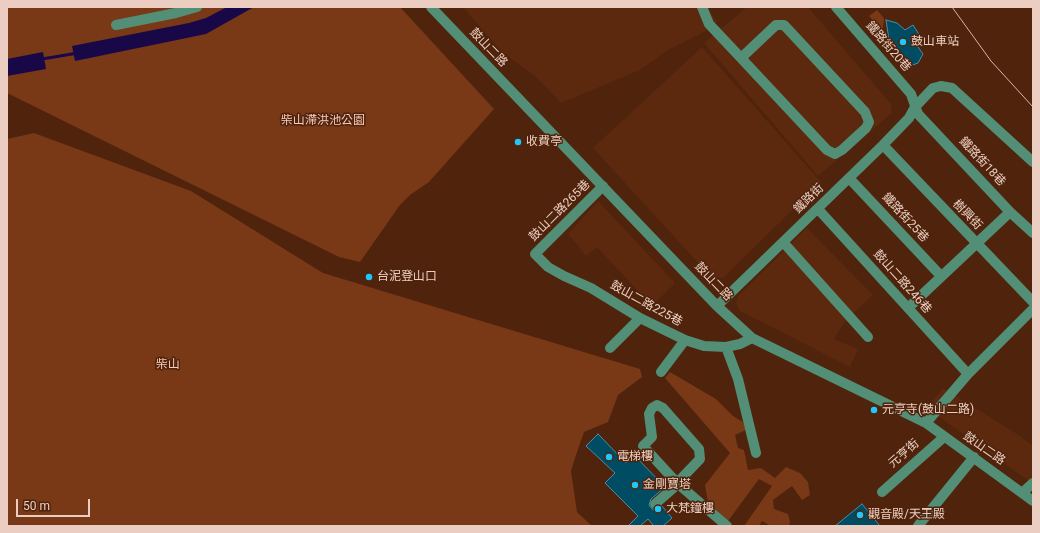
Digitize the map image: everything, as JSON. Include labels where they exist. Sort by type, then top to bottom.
[{"type":"street","points":[[116,25],[176,13],[197,7]]},
{"type":"street","name":"鼓山二路","points":[[431,7],[717,306],[752,338],[926,423],[1033,501]]},
{"type":"street","points":[[702,7],[709,24],[827,150],[835,154],[866,128],[869,122],[865,112],[784,25],[776,26],[741,58]]},
{"type":"street","name":"鐵路街20巷","points":[[836,7],[911,94],[915,107]]},
{"type":"street","name":"鐵路街","points":[[717,306],[883,145],[909,118],[915,107],[933,88],[940,86],[952,88],[1033,162]]},
{"type":"street","name":"鐵路街18巷","points":[[915,107],[918,114],[1010,212],[1033,233]]},
{"type":"street","name":"樹興街","points":[[883,145],[1033,302]]},
{"type":"street","name":"鐵路街25巷","points":[[849,178],[941,276]]},
{"type":"street","name":"鼓山二路265巷","points":[[535,254],[603,186]]},
{"type":"street","name":"鼓山二路246巷","points":[[818,208],[968,374]]},
{"type":"street","points":[[908,308],[1010,212]]},
{"type":"street","points":[[783,242],[868,337]]},
{"type":"street","name":"鼓山二路225巷","points":[[535,254],[553,270],[591,288],[640,318],[685,340],[704,346],[726,347],[740,344],[752,338]]},
{"type":"street","points":[[926,423],[968,374],[1033,309]]},
{"type":"street","points":[[610,348],[640,318]]},
{"type":"street","points":[[661,372],[685,340]]},
{"type":"street","points":[[726,347],[738,379],[756,454]]},
{"type":"street","points":[[655,504],[678,483],[700,459],[699,450],[658,406],[654,406],[650,411],[652,436],[640,443],[678,483],[691,496],[727,526]]},
{"type":"street","name":"元亨街","points":[[882,492],[944,437]]},
{"type":"street","points":[[918,526],[974,457]]},
{"type":"street","points":[[1022,493],[1033,483]]},
{"type":"shaded area","points":[[227,7],[254,7],[206,34],[75,61],[72,46],[189,23],[206,18]]},
{"type":"shaded area","points":[[463,7],[709,7],[710,12],[717,21],[706,31],[668,50],[640,70],[561,103],[536,77],[501,51]]},
{"type":"shaded area","points":[[747,7],[808,7],[891,104],[892,113],[818,176],[704,43]]},
{"type":"shaded area","points":[[702,47],[821,182],[723,278],[711,277],[593,148]]},
{"type":"shaded area","points":[[43,52],[46,69],[7,76],[7,59]]},
{"type":"shaded area","points":[[598,201],[675,283],[652,306],[597,247],[586,256],[568,234]]},
{"type":"shaded area","points":[[807,228],[873,295],[845,321],[834,339],[858,349],[850,367],[740,311],[736,303],[739,295]]},
{"type":"shaded area","points":[[943,388],[1017,434],[1033,446],[1033,484],[927,408]]},
{"type":"green space","name":"柴山滯洪池公園","points":[[7,7],[400,7],[494,109],[429,182],[410,195],[400,205],[360,262],[339,257],[7,93]]},
{"type":"green space","points":[[877,10],[884,18],[882,39],[876,32],[880,28],[869,16]]},
{"type":"green space","name":"柴山","points":[[34,133],[191,191],[323,273],[640,369],[642,377],[618,395],[608,422],[584,432],[571,471],[577,512],[592,526],[7,526],[7,139]]},
{"type":"green space","points":[[670,372],[716,399],[733,416],[743,422],[746,430],[735,435],[738,448],[744,450],[748,470],[761,468],[775,478],[786,467],[800,473],[808,482],[810,495],[802,500],[792,486],[773,500],[774,509],[788,514],[790,522],[789,526],[771,526],[762,521],[759,526],[744,526],[772,486],[759,479],[728,521],[708,502],[705,485],[730,453],[665,378]]},
{"type":"building","name":"鼓山車站","points":[[886,20],[897,23],[905,30],[913,25],[920,36],[915,43],[923,54],[918,63],[910,66],[889,40]]},
{"type":"building","name":"金剛寶塔","points":[[598,434],[626,463],[634,455],[665,487],[651,499],[649,505],[653,510],[662,506],[672,518],[663,526],[654,526],[648,519],[640,526],[628,526],[638,516],[605,483],[615,473],[586,446]]},
{"type":"building","name":"觀音殿/天王殿","points":[[862,504],[880,526],[835,526]]},
{"type":"waterway","points":[[42,59],[78,53]]},
{"type":"tram line","points":[[952,7],[991,61],[1033,107]]},
{"type":"place","name":"鼓山車站","points":[[903,42]]},
{"type":"place","name":"收費亭","points":[[518,142]]},
{"type":"place","name":"台泥登山口","points":[[369,277]]},
{"type":"place","name":"元亨寺(鼓山二路)","points":[[874,410]]},
{"type":"place","name":"電梯樓","points":[[609,457]]},
{"type":"place","name":"金剛寶塔","points":[[635,485]]},
{"type":"place","name":"大梵鐘樓","points":[[658,509]]},
{"type":"place","name":"觀音殿/天王殿","points":[[860,515]]}]
